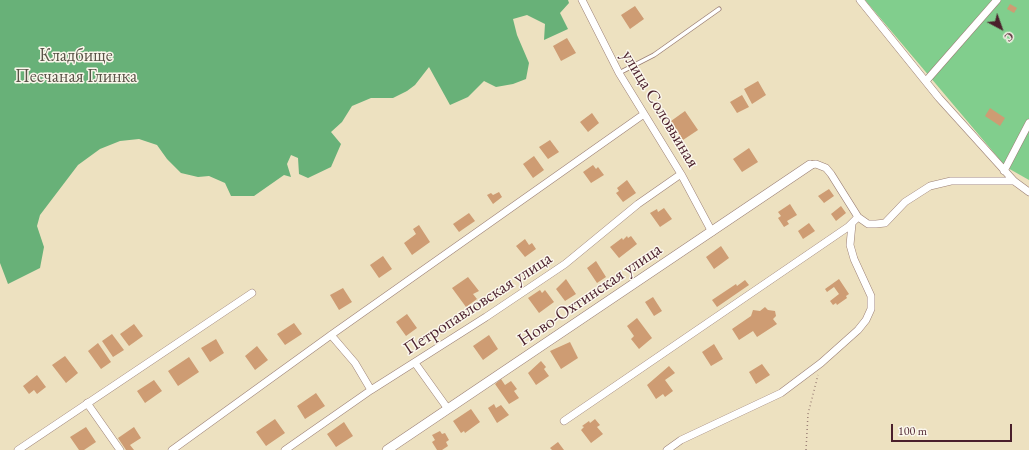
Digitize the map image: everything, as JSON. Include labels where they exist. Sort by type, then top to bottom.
[{"type":"street","name":"улица Соловьиная","points":[[582,0],[619,73],[681,174],[712,232]]},
{"type":"street","points":[[860,0],[939,98],[1014,182],[1029,192]]},
{"type":"street","points":[[926,81],[997,0]]},
{"type":"street","points":[[172,450],[331,335],[644,114]]},
{"type":"street","points":[[1004,171],[1029,123]]},
{"type":"street","points":[[810,166],[816,164],[831,174],[858,217],[868,224],[885,223],[905,202],[930,186],[951,181],[1014,182]]},
{"type":"street","name":"Ново-Охтинская улица","points":[[387,450],[810,166]]},
{"type":"street","name":"Петропавловская улица","points":[[285,450],[372,390],[565,264],[638,204],[681,174]]},
{"type":"street","points":[[564,421],[852,224],[858,217]]},
{"type":"street","points":[[666,450],[681,440],[781,393],[821,363],[858,330],[866,320],[871,309],[870,296],[854,260],[850,245],[852,224]]},
{"type":"street","points":[[18,450],[252,293]]},
{"type":"street","points":[[331,335],[372,390]]},
{"type":"street","points":[[415,363],[448,410]]},
{"type":"street","points":[[87,403],[120,450]]},
{"type":"lane","points":[[619,73],[654,55],[719,9]]},
{"type":"path","points":[[806,450],[808,414],[821,363]]},
{"type":"green space","name":"Кладбище Песчаная Глинка","points":[[0,0],[568,0],[569,3],[560,13],[568,29],[544,40],[545,24],[527,15],[513,19],[517,35],[529,63],[526,79],[513,84],[496,87],[484,81],[468,97],[450,105],[429,67],[415,85],[407,91],[393,98],[371,98],[352,106],[342,122],[331,132],[341,144],[331,167],[308,178],[299,174],[298,158],[291,155],[287,164],[291,177],[284,175],[254,196],[231,196],[225,183],[209,176],[198,177],[181,173],[167,159],[157,145],[139,139],[120,141],[100,149],[78,165],[40,215],[37,226],[44,247],[40,268],[8,284],[0,263]]},
{"type":"green space","points":[[865,0],[1029,0],[1029,180],[1006,167]]},
{"type":"building","points":[[1010,4],[1017,8],[1014,13],[1007,9]]},
{"type":"building","points":[[635,6],[644,19],[630,29],[621,15]]},
{"type":"building","points":[[567,38],[576,53],[561,61],[553,46]]},
{"type":"building","points":[[758,81],[766,95],[752,104],[744,89]]},
{"type":"building","points":[[742,95],[749,107],[737,113],[730,102]]},
{"type":"building","points":[[990,108],[1005,118],[1000,126],[985,116]]},
{"type":"building","points":[[685,111],[698,130],[683,140],[671,121]]},
{"type":"building","points":[[592,113],[599,123],[588,132],[580,122]]},
{"type":"building","points":[[550,140],[559,152],[548,159],[539,147]]},
{"type":"building","points":[[749,148],[758,162],[742,172],[733,159]]},
{"type":"building","points":[[534,156],[544,170],[533,178],[523,164]]},
{"type":"building","points":[[593,165],[596,169],[598,167],[604,175],[591,183],[583,172]]},
{"type":"building","points":[[627,180],[636,193],[623,202],[616,193],[619,191],[617,188]]},
{"type":"building","points":[[829,189],[834,196],[824,203],[818,196]]},
{"type":"building","points":[[499,192],[502,197],[493,204],[487,195],[491,193],[493,195]]},
{"type":"building","points":[[790,204],[797,215],[787,221],[789,224],[784,227],[778,218],[781,216],[778,212]]},
{"type":"building","points":[[841,206],[846,213],[836,221],[831,214]]},
{"type":"building","points":[[664,208],[672,219],[660,227],[650,213],[657,209],[658,212]]},
{"type":"building","points":[[469,213],[475,221],[459,232],[453,224]]},
{"type":"building","points":[[809,223],[815,231],[803,239],[798,231]]},
{"type":"building","points":[[419,225],[430,242],[412,255],[404,243],[416,234],[413,229]]},
{"type":"building","points":[[627,236],[628,238],[631,236],[637,244],[619,258],[610,247]]},
{"type":"building","points":[[525,239],[529,245],[532,243],[536,249],[525,257],[516,246]]},
{"type":"building","points":[[721,246],[729,258],[714,269],[706,257]]},
{"type":"building","points":[[383,256],[392,269],[379,278],[370,265]]},
{"type":"building","points":[[596,261],[606,277],[597,283],[587,268]]},
{"type":"building","points":[[468,277],[479,291],[473,294],[477,299],[466,307],[452,288]]},
{"type":"building","points":[[566,279],[576,294],[565,301],[556,289]]},
{"type":"building","points":[[839,279],[849,294],[846,296],[847,298],[837,305],[836,303],[833,305],[830,301],[839,294],[834,287],[827,292],[825,289]]},
{"type":"building","points":[[745,280],[749,285],[717,307],[712,300],[736,284],[737,286]]},
{"type":"building","points":[[343,288],[352,302],[339,310],[330,295]]},
{"type":"building","points":[[540,290],[542,293],[545,290],[554,302],[539,313],[528,298]]},
{"type":"building","points":[[653,297],[662,311],[654,316],[645,302]]},
{"type":"building","points":[[765,307],[768,310],[775,311],[776,316],[773,319],[777,324],[757,337],[753,331],[739,340],[732,329],[751,316],[753,310],[760,311]]},
{"type":"building","points":[[407,314],[417,328],[406,336],[396,322]]},
{"type":"building","points":[[637,318],[652,338],[639,349],[631,339],[634,336],[627,326]]},
{"type":"building","points":[[294,323],[302,334],[285,345],[277,334]]},
{"type":"building","points":[[134,324],[143,336],[129,346],[120,334]]},
{"type":"building","points":[[112,334],[124,350],[113,357],[102,341]]},
{"type":"building","points":[[489,335],[498,349],[483,360],[473,346]]},
{"type":"building","points":[[216,339],[224,353],[210,362],[201,348]]},
{"type":"building","points":[[570,342],[578,358],[561,369],[550,351]]},
{"type":"building","points":[[98,343],[111,362],[101,369],[88,351]]},
{"type":"building","points":[[714,344],[723,359],[711,366],[702,352]]},
{"type":"building","points":[[257,346],[268,360],[255,370],[245,356]]},
{"type":"building","points":[[65,356],[78,373],[66,383],[52,365]]},
{"type":"building","points":[[189,357],[199,372],[178,386],[168,371]]},
{"type":"building","points":[[541,361],[546,367],[544,369],[549,376],[536,385],[528,373]]},
{"type":"building","points":[[762,364],[770,375],[756,384],[749,372]]},
{"type":"building","points":[[669,366],[675,373],[665,380],[673,391],[665,397],[663,394],[656,399],[647,385]]},
{"type":"building","points":[[37,375],[46,387],[37,394],[34,390],[29,394],[23,386]]},
{"type":"building","points":[[501,379],[505,385],[511,381],[517,389],[514,391],[519,398],[509,404],[495,384]]},
{"type":"building","points":[[154,380],[162,391],[145,403],[137,391]]},
{"type":"building","points":[[316,393],[325,406],[305,419],[297,406]]},
{"type":"building","points":[[494,404],[496,408],[501,405],[509,415],[497,423],[488,408]]},
{"type":"building","points":[[471,409],[480,422],[465,433],[464,431],[461,433],[453,421]]},
{"type":"building","points":[[275,419],[285,433],[266,446],[256,432]]},
{"type":"building","points":[[595,419],[600,425],[597,427],[603,434],[591,443],[581,430],[584,427],[582,426]]},
{"type":"building","points":[[344,422],[353,436],[336,447],[327,434]]},
{"type":"building","points":[[86,427],[96,442],[84,450],[79,450],[70,437]]},
{"type":"building","points":[[134,427],[141,438],[130,445],[134,450],[126,450],[118,438]]},
{"type":"building","points":[[440,431],[442,434],[445,433],[449,440],[446,442],[448,446],[442,450],[437,450],[432,442],[435,440],[432,435]]},
{"type":"building","points":[[558,442],[564,450],[552,450],[550,448]]}]
